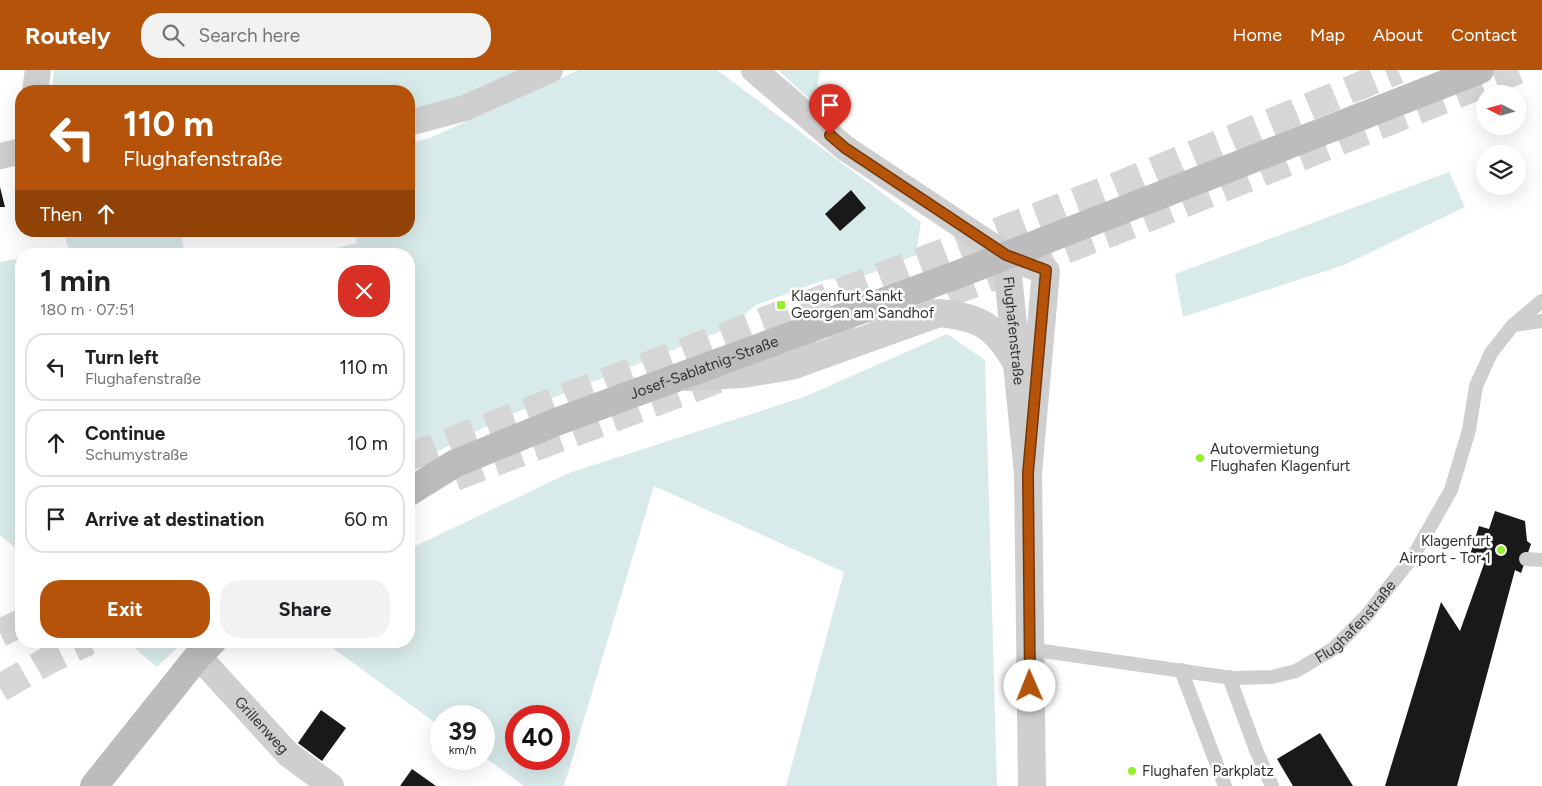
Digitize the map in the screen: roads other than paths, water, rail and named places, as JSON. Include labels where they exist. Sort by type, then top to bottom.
[{"type":"main road","name":"Josef-Sablatnig-Straße","points":[[415,488],[454,464],[556,422],[1006,255],[1480,70]]},
{"type":"main road","points":[[94,786],[206,648]]},
{"type":"street","points":[[36,85],[38,70]]},
{"type":"street","points":[[415,121],[465,108],[550,70]]},
{"type":"street","points":[[754,70],[845,148],[1006,255]]},
{"type":"street","points":[[0,156],[15,152]]},
{"type":"street","name":"Flughafenstraße","points":[[1028,473],[1006,255],[1046,270],[1028,473],[1032,786]]},
{"type":"street","points":[[675,378],[743,374],[791,366],[939,313],[964,315],[982,322],[1003,339],[1017,364]]},
{"type":"street","name":"Grillenweg","points":[[206,648],[288,754],[331,786]]},
{"type":"lane","name":"Flughafenstraße","points":[[1029,649],[1229,677],[1272,677],[1296,672],[1333,649],[1366,616],[1414,555],[1451,490],[1469,430],[1476,386],[1491,353],[1514,325],[1542,300]]},
{"type":"lane","points":[[1514,325],[1542,321]]},
{"type":"lane","points":[[1526,559],[1542,560]]},
{"type":"lane","points":[[1181,670],[1225,786]]},
{"type":"lane","points":[[1229,677],[1256,750],[1272,786]]},
{"type":"tunnel","points":[[415,455],[1114,187],[1398,70]]},
{"type":"tunnel","points":[[790,352],[1118,230],[1518,70]]},
{"type":"tunnel","points":[[455,477],[721,378]]},
{"type":"tunnel","points":[[0,633],[15,626]]},
{"type":"tunnel","points":[[0,688],[74,648]]},
{"type":"place","name":"Klagenfurt Sankt Georgen am Sandhof","points":[[781,305]]},
{"type":"place","name":"Autovermietung Flughafen Klagenfurt","points":[[1200,458]]},
{"type":"place","name":"Klagenfurt Airport - Tor 1","points":[[1501,550]]},
{"type":"place","name":"Flughafen Parkplatz","points":[[1132,771]]}]
